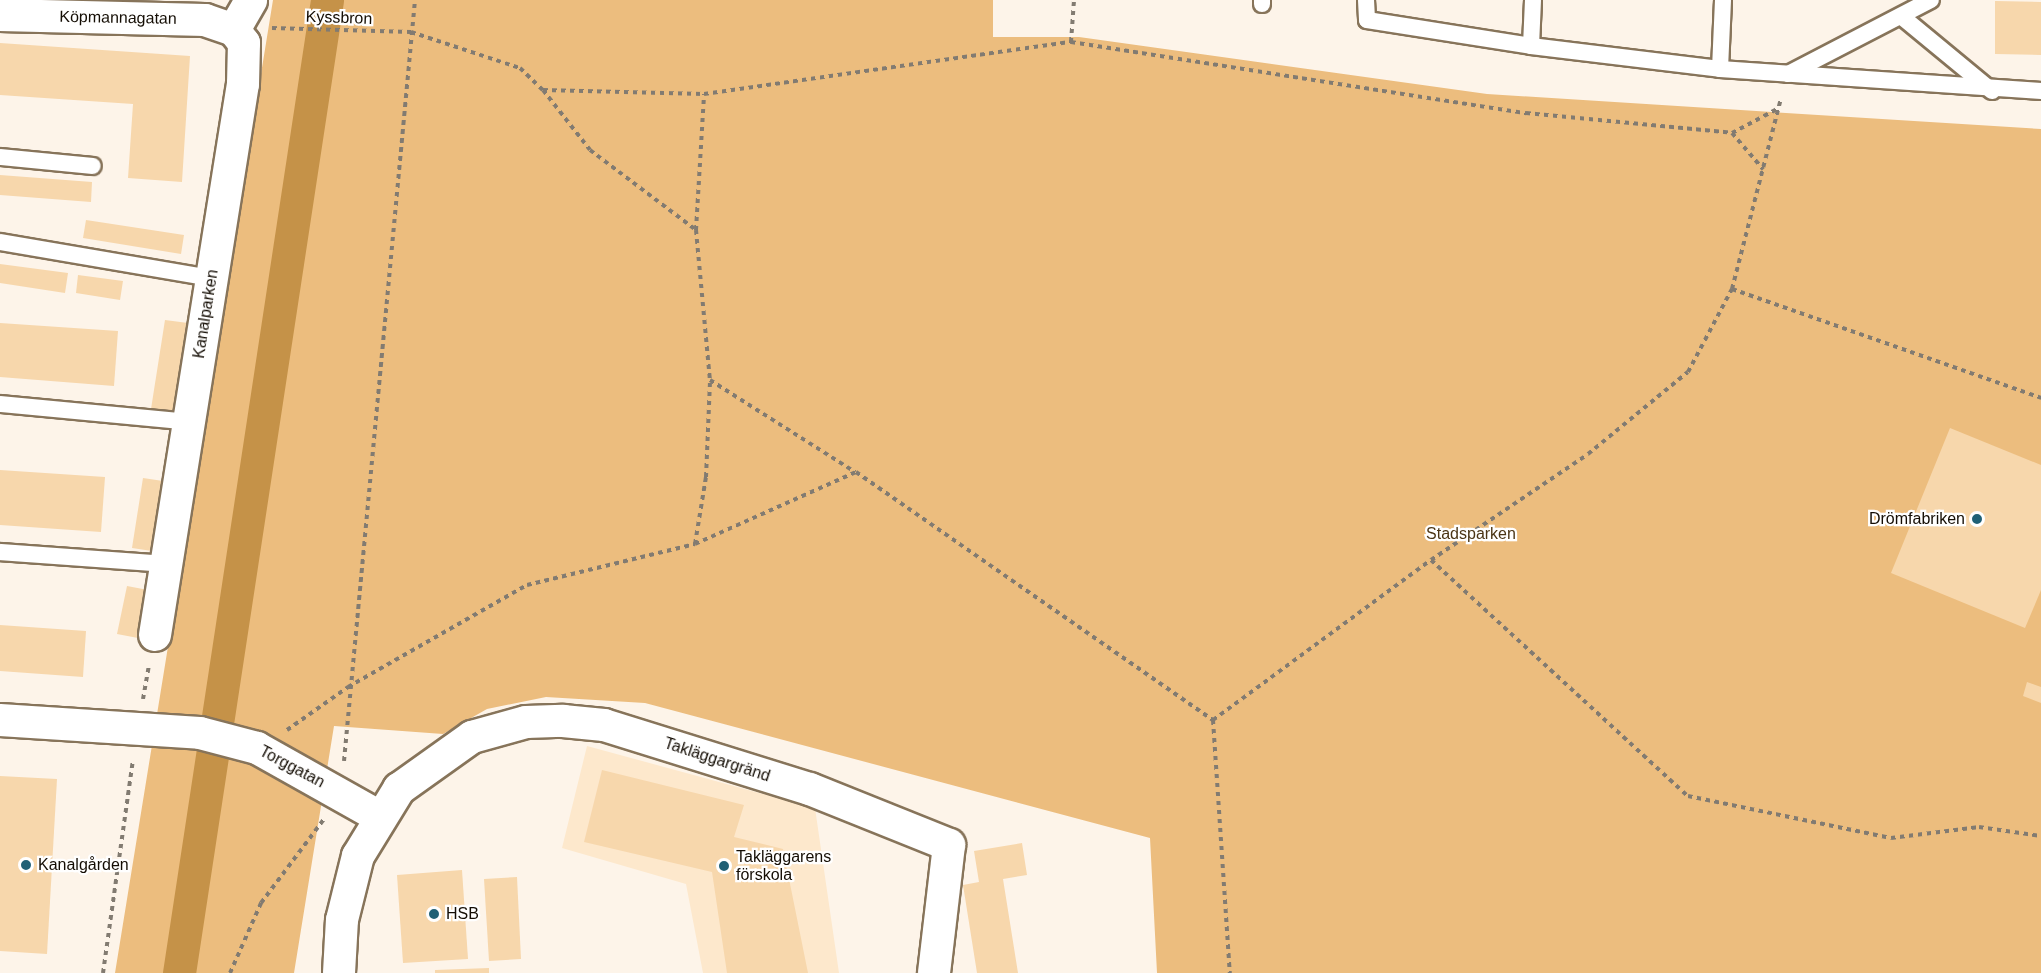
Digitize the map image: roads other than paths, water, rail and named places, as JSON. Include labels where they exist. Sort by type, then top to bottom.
[{"type":"street","points":[[234,30],[250,0]]},
{"type":"street","name":"Köpmannagatan","points":[[0,15],[131,9],[205,20],[234,30]]},
{"type":"street","name":"Kanalparken","points":[[155,635],[243,84],[244,43],[234,30]]},
{"type":"street","name":"Torggatan","points":[[0,720],[148,728],[257,747],[313,776],[378,816]]},
{"type":"street","name":"Takläggargränd","points":[[378,816],[399,789],[437,757],[472,737],[526,722],[604,724],[810,789],[949,845],[934,973]]},
{"type":"street","points":[[339,973],[348,890],[378,816]]},
{"type":"lane","points":[[1366,0],[1367,20],[1531,46],[1720,69],[1992,91],[2041,91]]},
{"type":"lane","points":[[1531,46],[1533,0]]},
{"type":"lane","points":[[1720,69],[1723,0]]},
{"type":"lane","points":[[1788,74],[1931,0]]},
{"type":"lane","points":[[1901,16],[1992,91]]},
{"type":"lane","points":[[0,157],[93,166]]},
{"type":"lane","points":[[0,242],[211,278]]},
{"type":"lane","points":[[0,404],[189,422]]},
{"type":"lane","points":[[0,552],[166,564]]},
{"type":"waterway","points":[[179,973],[327,0]]},
{"type":"place","name":"Drömfabriken","points":[[1977,519]]},
{"type":"place","name":"Kanalgården","points":[[26,865]]},
{"type":"place","name":"Takläggarens förskola","points":[[724,866]]},
{"type":"place","name":"HSB","points":[[434,914]]},
{"type":"park label","name":"Stadsparken","points":[[1471,534]]}]
